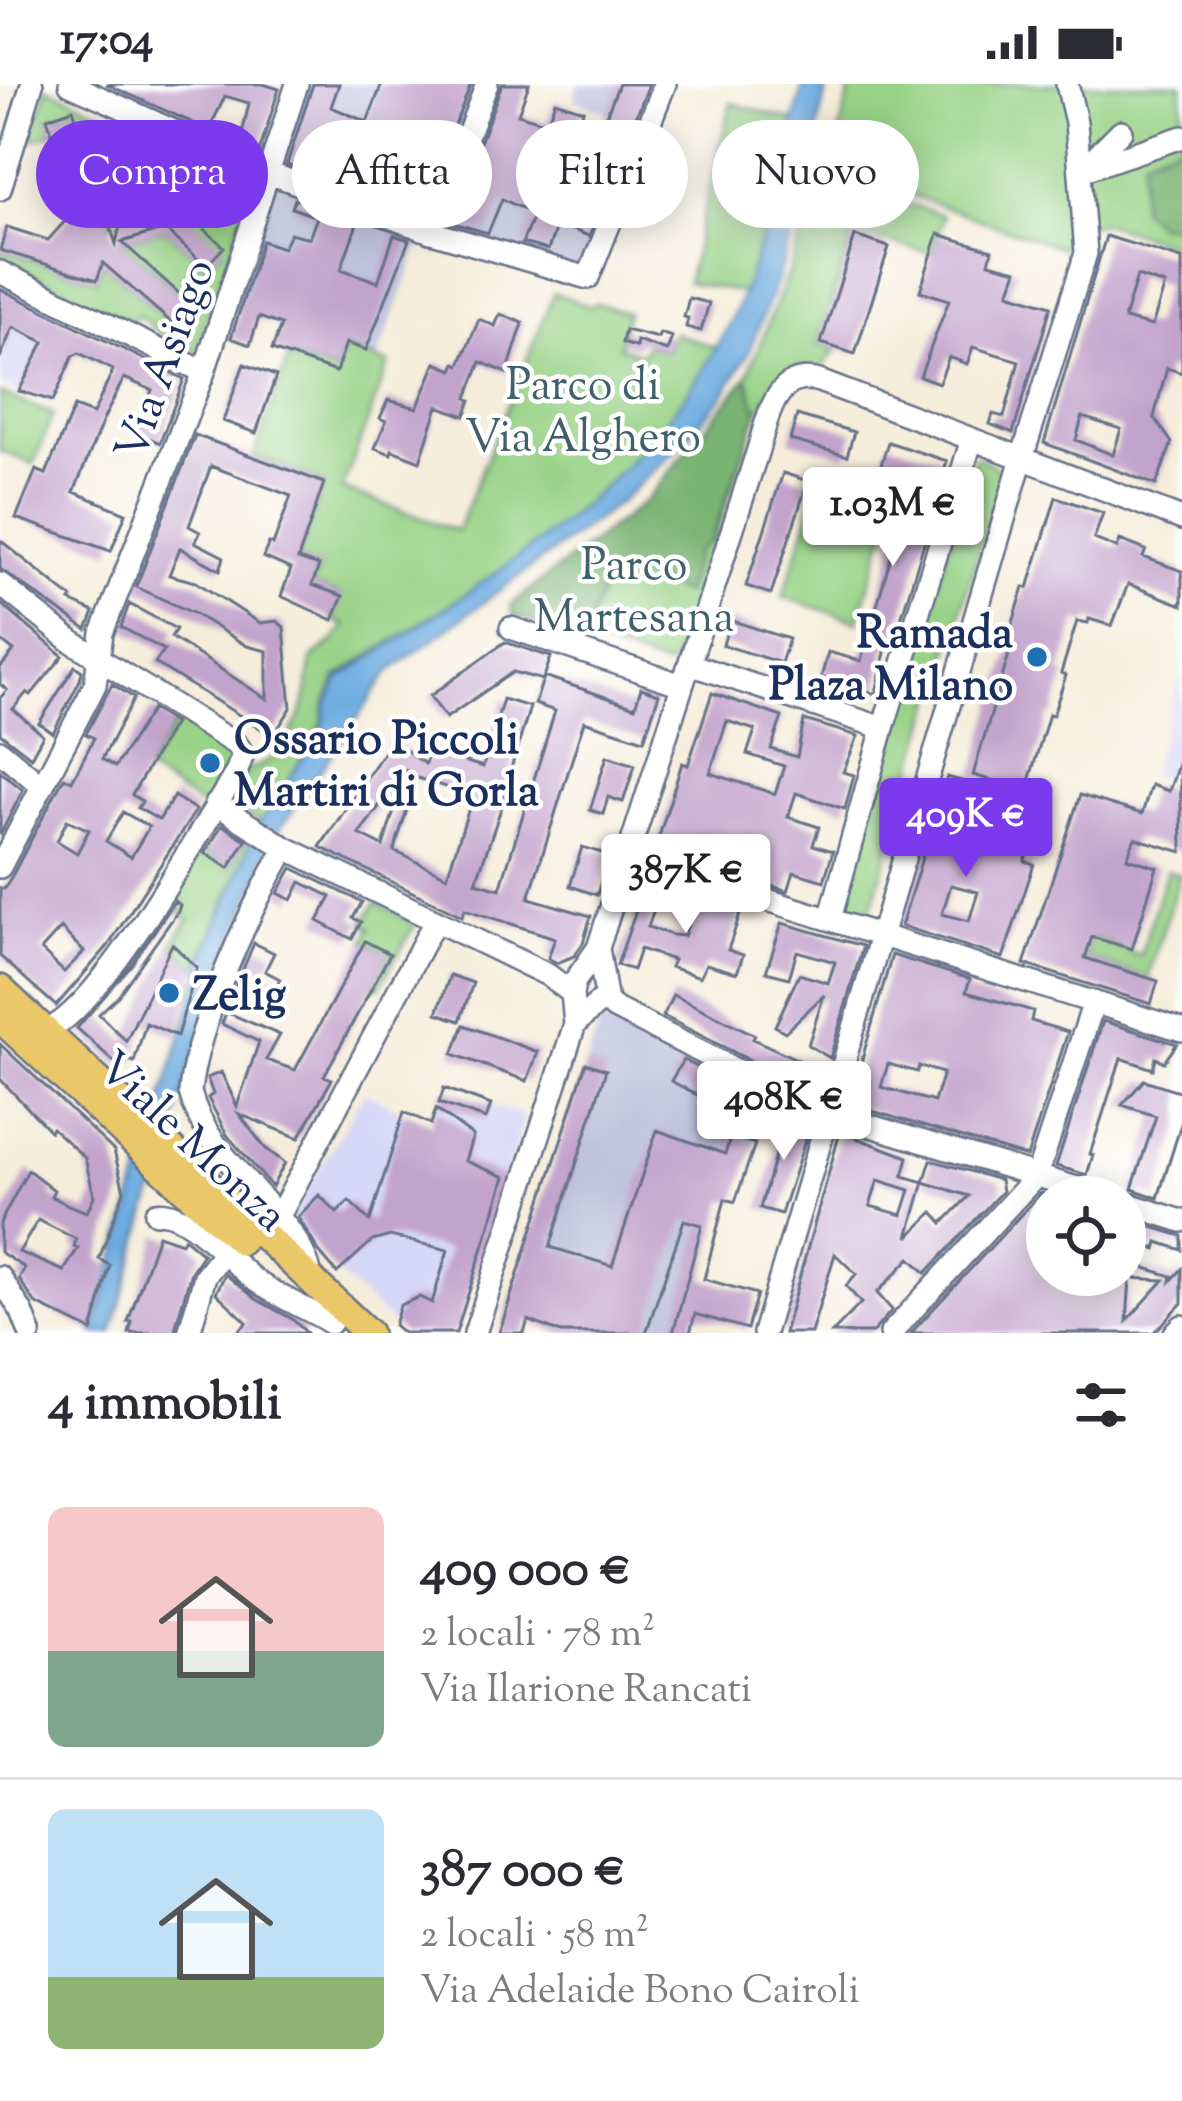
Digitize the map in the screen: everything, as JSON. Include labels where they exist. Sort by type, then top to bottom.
[{"type":"main road","name":"Viale Monza","points":[[0,989],[337,1328]]},
{"type":"main road","name":"Viale Monza","points":[[0,1018],[368,1333]]},
{"type":"street","points":[[0,189],[32,84]]},
{"type":"street","points":[[70,84],[269,173],[430,232],[588,278],[665,84]]},
{"type":"street","name":"Via Asiago","points":[[0,867],[93,691],[104,627],[204,372],[297,84]]},
{"type":"street","points":[[430,232],[487,84]]},
{"type":"street","points":[[764,1333],[1086,253],[1081,171],[1068,122],[1067,84]]},
{"type":"street","points":[[1081,171],[1121,131]]},
{"type":"street","points":[[1081,171],[1182,137]]},
{"type":"street","points":[[0,272],[204,372]]},
{"type":"street","points":[[475,1333],[589,993],[598,948],[777,395],[791,381],[813,379],[1182,519]]},
{"type":"street","points":[[830,919],[972,440]]},
{"type":"street","points":[[0,584],[57,631],[242,751],[240,766],[96,990],[68,1020],[45,1031]]},
{"type":"street","points":[[511,628],[883,728]]},
{"type":"street","points":[[0,751],[41,787]]},
{"type":"street","points":[[216,804],[281,846],[589,993],[811,1108],[1040,1176]]},
{"type":"street","name":"Viale Monza","points":[[281,846],[210,1019],[190,1088],[193,1104],[223,1157],[278,1216],[307,1262],[312,1282]]},
{"type":"street","points":[[627,856],[1182,1030]]},
{"type":"street","points":[[278,1216],[435,921]]},
{"type":"street","points":[[891,1333],[1037,1175],[1094,1002]]},
{"type":"street","points":[[1146,1210],[1182,1221]]},
{"type":"street","name":"Viale Monza","points":[[156,1213],[179,1215],[257,1282],[293,1298],[337,1328]]},
{"type":"street","points":[[189,1333],[205,1276],[223,1253]]},
{"type":"street","points":[[6,1286],[30,1333]]},
{"type":"street","points":[[1175,1333],[1182,1326]]},
{"type":"shaded area","points":[[297,84],[487,84],[474,120],[292,120],[292,228],[492,228],[492,132],[516,141],[516,228],[572,228],[603,241],[588,278],[425,231],[377,360],[225,307],[251,228],[268,228],[268,174]]},
{"type":"shaded area","points":[[578,84],[665,84],[651,120],[625,120],[573,99]]},
{"type":"shaded area","points":[[0,272],[63,303],[19,391],[0,385]]},
{"type":"shaded area","points":[[1182,672],[1182,784],[1150,774]]},
{"type":"shaded area","points":[[601,1018],[768,1103],[735,1202],[724,1200],[690,1333],[561,1333],[506,1313]]},
{"type":"shaded area","points":[[444,1088],[525,1116],[455,1333],[403,1333],[337,1273],[290,1221],[364,1092],[430,1124]]},
{"type":"green space","points":[[852,84],[1182,84],[1182,248],[1104,223],[1069,227],[1062,248],[919,198],[919,120],[842,120]]},
{"type":"green space","points":[[47,87],[118,120],[76,120],[73,110],[37,120]]},
{"type":"green space","points":[[731,103],[791,120],[727,120]]},
{"type":"green space","points":[[1182,142],[1182,226],[1158,224],[1140,208],[1143,158]]},
{"type":"green space","points":[[712,180],[712,228],[763,228],[744,293],[687,282]]},
{"type":"green space","name":"Parco Martesana","points":[[919,208],[943,215],[932,254],[854,232],[817,344],[836,351],[819,370],[798,367],[778,377],[758,412],[674,659],[667,667],[513,616],[511,605],[646,501],[747,377],[806,228],[919,228]]},
{"type":"green space","points":[[198,228],[239,228],[196,352],[160,335],[139,315],[132,322],[0,259],[0,250],[97,280],[103,263],[174,325],[192,304],[122,242],[165,229],[206,266],[223,248]]},
{"type":"green space","name":"Parco di Via Alghero","points":[[554,293],[592,307],[595,303],[627,312],[619,347],[641,354],[647,345],[667,351],[674,333],[720,349],[646,449],[585,507],[481,584],[337,677],[321,726],[262,824],[236,806],[234,791],[248,769],[267,761],[289,736],[304,706],[313,657],[345,625],[333,620],[342,596],[312,585],[319,567],[298,559],[324,483],[254,456],[289,356],[336,372],[344,349],[389,364],[342,489],[457,531]]},
{"type":"green space","points":[[747,377],[758,412],[712,539],[697,551],[684,594],[625,571],[608,581],[590,621],[559,630],[513,616],[511,605],[646,501]]},
{"type":"green space","points":[[0,393],[53,414],[34,464],[0,451]]},
{"type":"green space","points":[[978,457],[997,468],[1001,478],[872,906],[851,913],[842,910]]},
{"type":"green space","points":[[819,486],[893,509],[858,621],[783,597]]},
{"type":"green space","points":[[179,719],[236,755],[202,807],[146,771]]},
{"type":"green space","points":[[249,835],[251,843],[197,968],[172,944],[189,919],[177,910],[180,904],[166,896],[197,848],[229,868]]},
{"type":"green space","points":[[1167,870],[1180,875],[1148,978],[1085,958],[1090,936],[1140,956]]},
{"type":"green space","points":[[376,902],[415,924],[379,988],[373,984],[389,954],[365,941],[371,927],[364,923]]},
{"type":"water","points":[[804,84],[828,84],[820,120],[794,120]]},
{"type":"water","points":[[765,228],[793,228],[747,356],[724,394],[680,446],[620,502],[390,671],[275,836],[218,977],[112,1333],[93,1333],[203,962],[256,829],[323,728],[326,705],[339,679],[504,567],[607,484],[693,385],[727,328]]},
{"type":"building","points":[[106,84],[263,84],[279,89],[268,124],[268,120],[245,120],[249,103],[225,96],[214,120],[187,120]]},
{"type":"building","points":[[313,84],[339,84],[331,107],[362,120],[301,120]]},
{"type":"building","points":[[382,84],[471,84],[457,120],[368,120]]},
{"type":"building","points":[[502,84],[529,84],[518,114],[537,120],[516,120],[516,206],[502,199],[492,223],[488,120]]},
{"type":"building","points":[[619,84],[649,84],[635,120],[604,120]]},
{"type":"building","points":[[555,101],[583,110],[580,120],[548,120]]},
{"type":"building","points":[[73,109],[77,120],[48,120]]},
{"type":"building","points":[[7,227],[48,240],[59,228],[111,228],[116,244],[119,228],[203,228],[224,247],[206,266],[165,229],[122,242],[192,305],[174,325],[103,263],[97,280],[0,250]]},
{"type":"building","points":[[313,228],[356,228],[341,269],[378,282],[394,235],[409,240],[366,350],[346,343],[336,372],[272,350],[281,325],[259,317],[250,345],[231,338],[262,241],[283,248],[290,233],[309,238]]},
{"type":"building","points":[[528,228],[556,228],[548,250],[522,243]]},
{"type":"building","points":[[568,228],[592,228],[589,236]]},
{"type":"building","points":[[938,234],[992,250],[989,263],[1017,270],[1009,293],[1051,306],[1013,433],[990,424],[993,414],[1004,417],[1019,361],[973,347],[967,364],[949,357],[939,383],[920,376],[949,300],[920,291]]},
{"type":"building","points":[[855,236],[889,247],[855,354],[821,343]]},
{"type":"building","points":[[1106,236],[1182,259],[1182,373],[1167,368],[1154,417],[1172,443],[1156,485],[1044,443]],"holes":[[[1137,276],[1165,285],[1152,326],[1124,319]],[[1082,417],[1121,429],[1113,455],[1076,440]]]},
{"type":"building","points":[[0,289],[184,379],[160,443],[137,433],[152,390],[124,378],[104,418],[74,492],[126,513],[111,551],[16,518],[36,470],[46,474],[74,407],[93,414],[113,370],[79,353],[73,356],[53,401],[19,391],[44,342],[13,327],[0,358]]},
{"type":"building","points":[[689,298],[709,303],[701,331],[686,327]]},
{"type":"building","points":[[500,314],[523,323],[507,373],[481,362],[465,416],[438,406],[420,461],[375,448],[388,400],[417,408],[436,363],[453,370],[456,363],[460,365],[479,319],[495,326]]},
{"type":"building","points":[[625,330],[672,337],[667,351],[637,341],[636,347],[622,343]]},
{"type":"building","points":[[244,364],[276,376],[256,433],[223,421]]},
{"type":"building","points":[[797,415],[854,432],[847,456],[790,440]]},
{"type":"building","points":[[195,435],[324,483],[298,559],[319,566],[312,585],[343,596],[333,620],[281,596],[291,569],[263,557],[269,543],[273,545],[291,496],[211,466],[189,526],[200,532],[195,542],[224,557],[220,570],[180,548],[169,575],[196,582],[260,623],[277,621],[284,627],[291,708],[273,736],[155,663],[164,650],[121,627],[129,604],[176,629],[171,637],[267,699],[267,651],[247,646],[195,614],[136,587]]},
{"type":"building","points":[[888,442],[947,461],[940,487],[931,484],[926,507],[934,510],[893,645],[887,643],[876,694],[821,678],[828,652],[861,661],[913,479],[880,468]]},
{"type":"building","points":[[783,473],[808,481],[771,594],[746,586]]},
{"type":"building","name":"Ramada Plaza Milano","points":[[1056,497],[1103,513],[1094,539],[1117,548],[1120,540],[1146,550],[1143,557],[1182,571],[1182,605],[1128,584],[1112,626],[1089,619],[1088,623],[1077,621],[1061,673],[1066,675],[1026,791],[973,775],[1013,641],[1008,639]]},
{"type":"building","points":[[0,540],[70,601],[94,612],[87,630],[0,569]]},
{"type":"building","points":[[0,603],[63,656],[13,709],[43,735],[31,757],[0,733],[0,698],[7,690],[0,684],[0,668],[14,651],[0,640]]},
{"type":"building","points":[[730,620],[789,639],[781,663],[723,645]]},
{"type":"building","points":[[505,642],[551,657],[543,680],[513,672],[446,718],[430,696]]},
{"type":"building","points":[[75,666],[82,671],[80,680],[53,733],[39,723]]},
{"type":"building","points":[[544,676],[635,707],[641,688],[659,694],[644,740],[584,721],[529,898],[591,916],[574,956],[557,963],[548,958],[555,938],[465,909],[462,916],[320,847],[392,740],[425,764],[430,751],[483,767],[503,699],[530,707],[476,882],[500,889],[555,711],[535,704]],"holes":[[[406,769],[405,774],[473,796],[447,876],[394,851],[409,803],[398,798],[383,846],[359,834]]]},
{"type":"building","points":[[112,684],[134,698],[102,759],[115,767],[152,709],[174,723],[132,795],[142,801],[138,808],[159,820],[174,796],[196,810],[108,946],[56,1006],[0,956],[0,888],[4,889],[13,874],[64,777],[72,781],[94,738],[86,734]],"holes":[[[123,812],[149,827],[131,857],[106,841]],[[67,820],[89,830],[77,853],[57,841]],[[61,928],[84,952],[64,972],[41,950]]]},
{"type":"building","points":[[712,693],[782,717],[771,749],[797,757],[804,720],[858,736],[843,772],[854,775],[845,809],[796,793],[788,817],[819,827],[813,845],[833,851],[824,881],[794,872],[788,891],[655,849],[682,763],[688,765]],"holes":[[[727,721],[755,730],[747,754],[784,766],[775,794],[710,773]]]},
{"type":"building","points":[[607,756],[635,765],[623,802],[608,797],[603,814],[590,810]]},
{"type":"building","points":[[1180,759],[1182,852],[1135,838],[1127,858],[1157,867],[1132,949],[1092,937],[1085,958],[1158,981],[1151,1004],[1024,964],[1080,795],[1142,814],[1151,785],[1169,791]]},
{"type":"building","points":[[0,771],[23,790],[0,835]]},
{"type":"building","points":[[947,777],[981,786],[967,836],[1026,855],[1025,861],[1034,864],[1003,958],[901,926]],"holes":[[[951,885],[978,892],[969,921],[942,914]]]},
{"type":"building","points":[[222,825],[246,840],[229,868],[205,853]]},
{"type":"building","points":[[582,847],[609,855],[597,895],[570,886]]},
{"type":"building","points":[[292,868],[362,902],[353,918],[361,922],[352,939],[318,921],[331,897],[301,882],[292,900],[278,893]]},
{"type":"building","points":[[652,879],[663,883],[648,927],[672,935],[684,936],[698,894],[742,908],[728,950],[743,955],[737,973],[706,964],[700,977],[670,967],[673,960],[640,949],[633,970],[617,965]]},
{"type":"building","points":[[175,901],[180,905],[178,911],[118,996],[99,1014],[126,1041],[172,944],[197,968],[177,1036],[146,1023],[134,1062],[121,1058],[120,1067],[77,1028],[132,964]]},
{"type":"building","points":[[782,923],[863,946],[830,1058],[808,1045],[824,995],[785,1032],[775,1026],[799,974],[828,983],[835,962],[797,951],[789,978],[766,972]]},
{"type":"building","points":[[365,941],[390,954],[324,1076],[332,1079],[299,1138],[239,1114],[265,1148],[285,1163],[272,1187],[227,1135],[208,1098],[213,1094],[207,1078],[221,1072],[237,1106],[259,1042],[222,1024],[226,1012],[280,1035],[266,1060],[295,1070]]},
{"type":"building","points":[[254,943],[274,953],[265,971],[280,979],[273,992],[247,980],[241,992],[235,988]]},
{"type":"building","points":[[892,955],[970,979],[966,992],[1033,1011],[1031,1021],[1068,1032],[1027,1157],[849,1104]],"holes":[[[888,1064],[917,1072],[919,1066],[943,1073],[934,1102],[881,1087]]]},
{"type":"building","points":[[450,975],[473,983],[460,1021],[437,1013]]},
{"type":"building","points":[[673,995],[825,1072],[824,1077],[814,1088],[806,1089],[663,1016]]},
{"type":"building","points":[[1103,1021],[1177,1044],[1164,1062],[1156,1058],[1153,1069],[1121,1058],[1087,1175],[1056,1166]]},
{"type":"building","points":[[464,1025],[538,1052],[527,1081],[453,1054]]},
{"type":"building","points":[[0,1044],[114,1151],[124,1191],[99,1259],[110,1265],[92,1331],[35,1303],[19,1279],[25,1268],[0,1252],[0,1223],[28,1170],[54,1190],[51,1196],[68,1205],[87,1212],[94,1196],[85,1158],[52,1128],[50,1131],[0,1079]],"holes":[[[38,1220],[76,1239],[74,1247],[78,1248],[64,1271],[19,1252]]]},
{"type":"building","points":[[683,1060],[711,1074],[699,1096],[671,1081]]},
{"type":"building","points":[[586,1063],[606,1070],[550,1247],[612,1266],[657,1130],[725,1154],[731,1136],[755,1144],[735,1202],[725,1199],[704,1279],[757,1294],[747,1329],[695,1314],[690,1333],[673,1333],[702,1225],[684,1220],[646,1333],[561,1333],[528,1320],[524,1333],[499,1333]]},
{"type":"building","points":[[1144,1080],[1182,1092],[1182,1121],[1158,1198],[1146,1194],[1146,1176],[1136,1176],[1156,1116],[1122,1105]]},
{"type":"building","points":[[444,1088],[491,1105],[486,1119],[439,1103]]},
{"type":"building","points":[[436,1109],[473,1136],[465,1161],[505,1177],[456,1333],[403,1333],[394,1325],[400,1305],[419,1297],[432,1303],[448,1250],[390,1236],[372,1241],[337,1273],[298,1217],[319,1195],[337,1213],[349,1201],[370,1221],[404,1112],[431,1124]]},
{"type":"building","points":[[795,1117],[806,1138],[781,1214],[760,1208],[777,1149],[776,1121]]},
{"type":"building","points":[[840,1132],[908,1157],[903,1176],[924,1182],[931,1160],[1000,1180],[1002,1191],[926,1273],[910,1258],[877,1293],[892,1310],[872,1333],[832,1333],[861,1303],[846,1286],[856,1274],[835,1254],[811,1333],[784,1333]],"holes":[[[878,1180],[910,1190],[902,1215],[870,1206]],[[924,1182],[969,1196],[943,1223],[933,1212],[908,1237]]]},
{"type":"building","points":[[1026,1209],[1026,1296],[1129,1296],[1127,1321],[1164,1280],[1146,1279],[1146,1268],[1172,1276],[1171,1281],[1182,1269],[1182,1303],[1154,1333],[911,1333]]},
{"type":"building","points":[[1146,1225],[1182,1236],[1182,1250],[1158,1242],[1156,1249],[1146,1246]]},
{"type":"building","points":[[158,1235],[181,1243],[184,1238],[203,1254],[191,1272],[174,1333],[129,1333],[132,1322],[128,1322]]},
{"type":"building","points":[[225,1274],[307,1333],[237,1333],[247,1322],[216,1293]]},
{"type":"place","name":"Ramada Plaza Milano","points":[[1037,657]]},
{"type":"place","name":"Ossario Piccoli Martiri di Gorla","points":[[210,763]]},
{"type":"place","name":"Zelig","points":[[169,993]]}]
